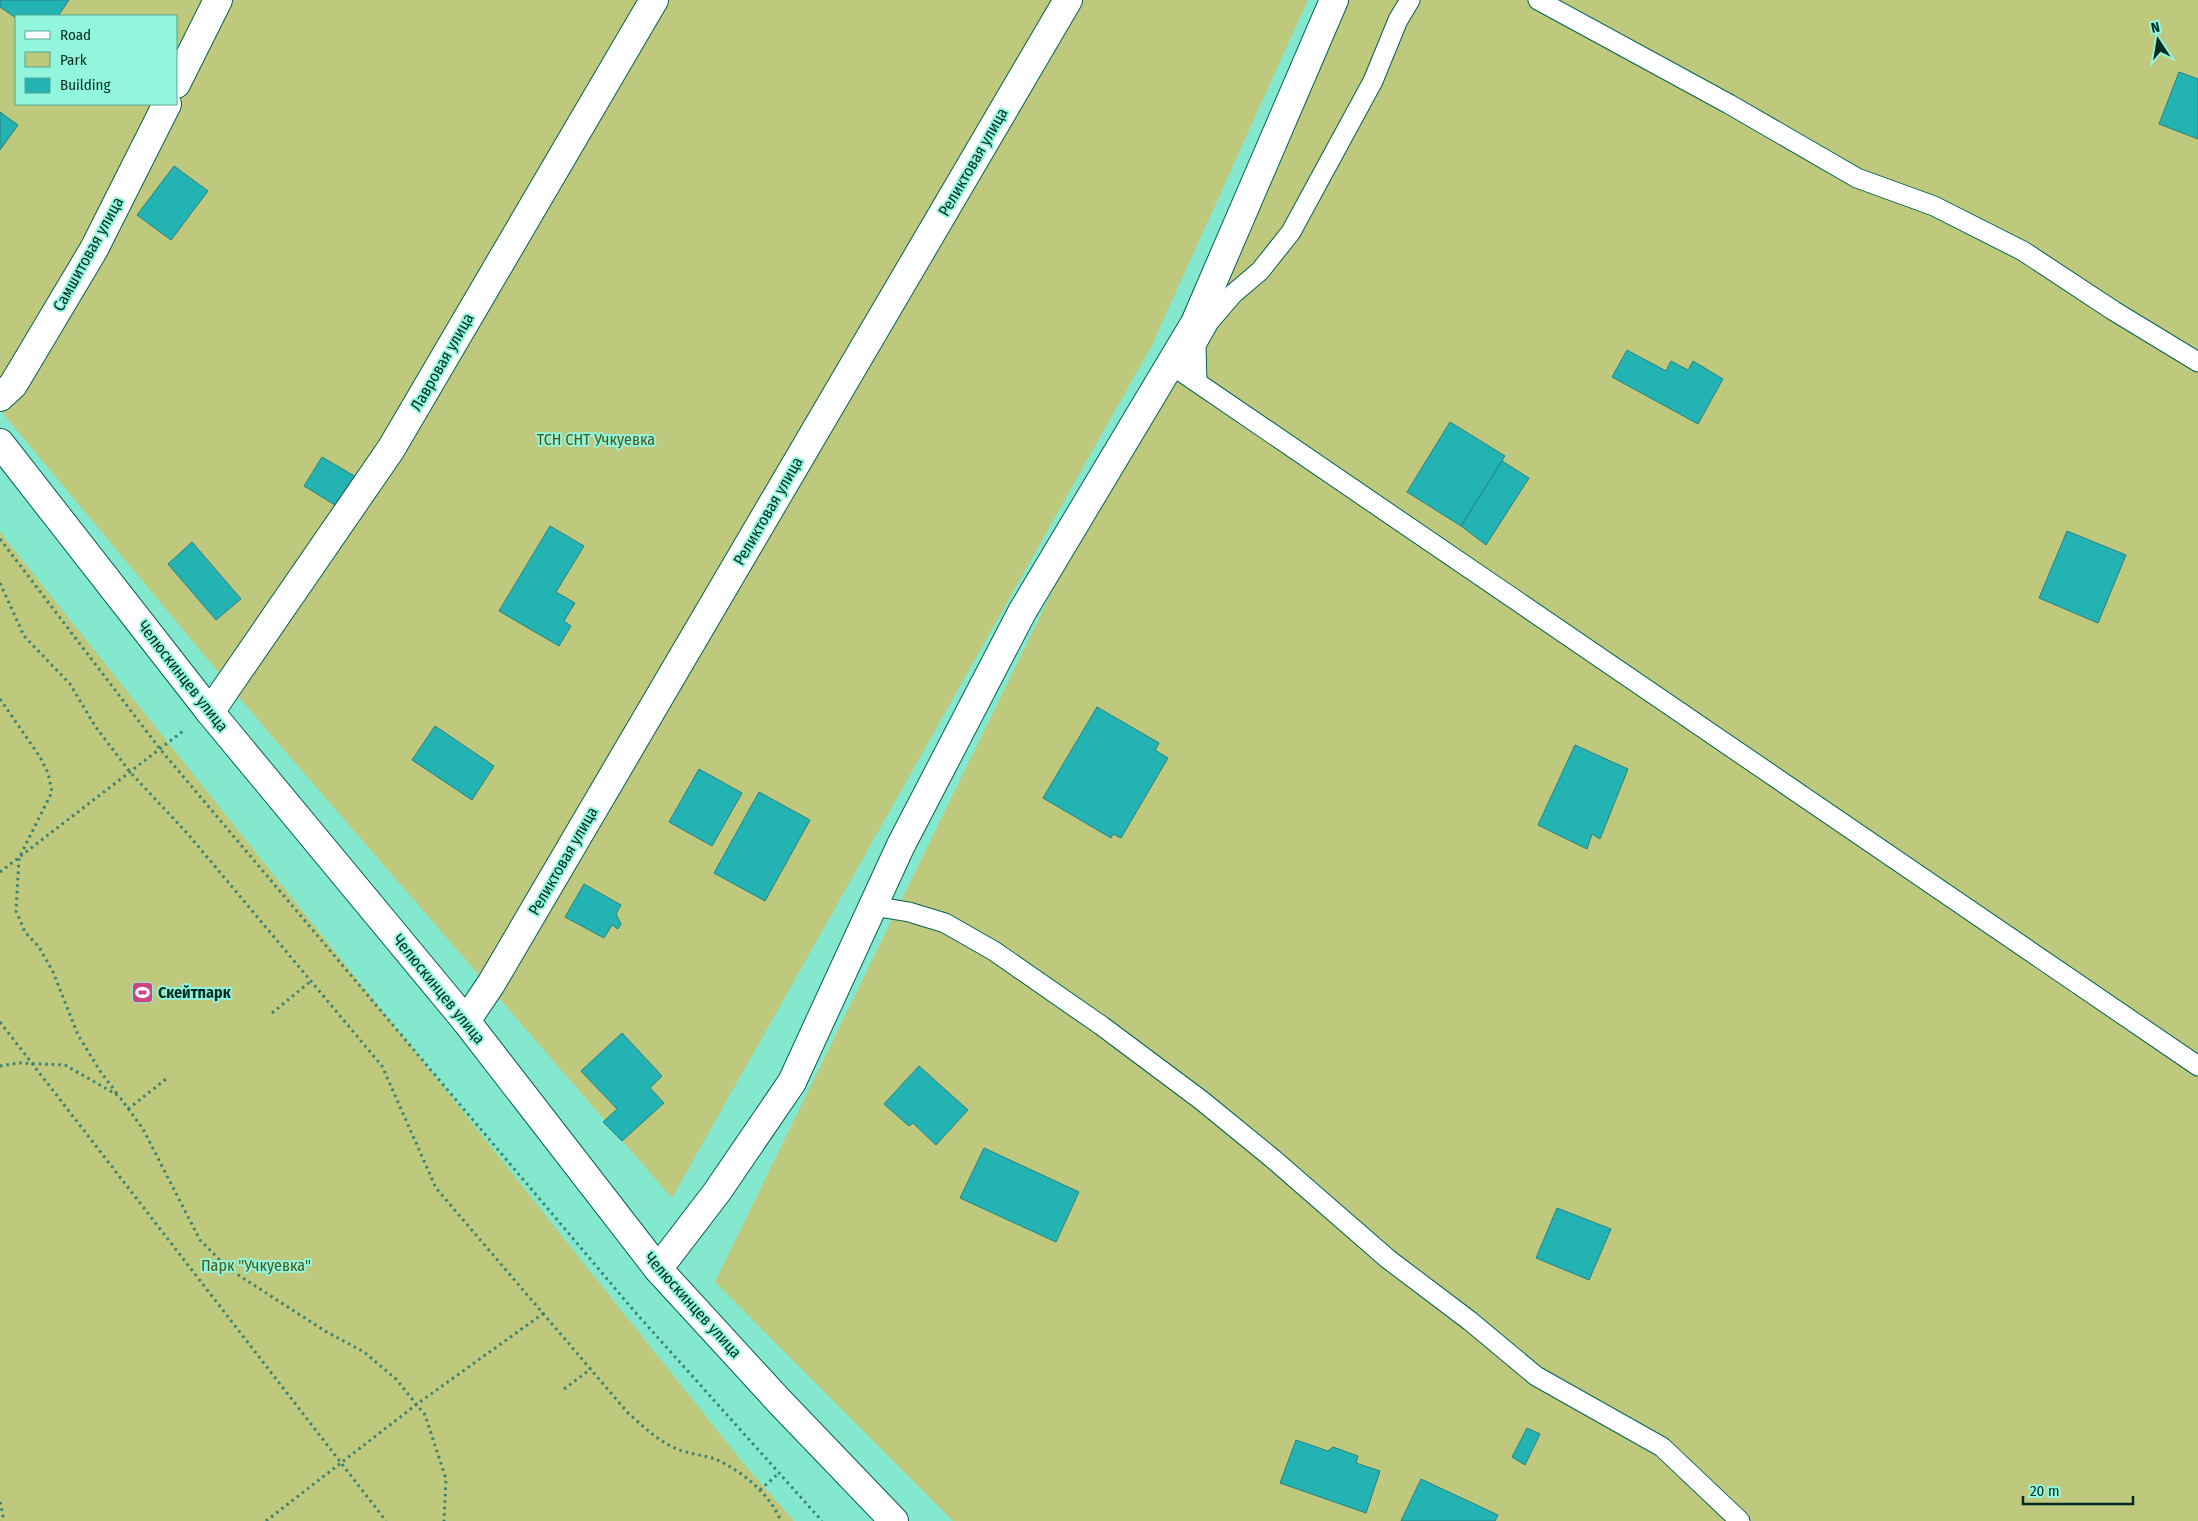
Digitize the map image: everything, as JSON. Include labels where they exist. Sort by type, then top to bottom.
[{"type":"street","points":[[178,80],[218,0]]},
{"type":"street","name":"Лавровая улица","points":[[210,712],[391,449],[654,0]]},
{"type":"street","name":"Реликтовая улица","points":[[466,1021],[491,984],[1068,0]]},
{"type":"street","points":[[658,1269],[717,1192],[792,1082],[901,845],[1022,612],[1195,324],[1334,0]]},
{"type":"street","name":"Самшитовая улица","points":[[0,398],[13,385],[94,249],[166,105]]},
{"type":"street","name":"Челюскинцев улица","points":[[0,443],[210,712],[466,1021],[658,1269],[779,1401],[894,1521]]},
{"type":"lane","points":[[1197,382],[1196,345],[1209,322],[1233,294],[1260,271],[1292,232],[1373,81],[1398,20],[1410,0]]},
{"type":"lane","points":[[1538,0],[1729,104],[1857,178],[1934,206],[2023,251],[2114,311],[2198,362]]},
{"type":"lane","points":[[1170,364],[2198,1066]]},
{"type":"lane","points":[[873,906],[909,912],[945,923],[994,951],[1102,1026],[1201,1100],[1272,1158],[1388,1259],[1470,1320],[1536,1376],[1662,1447],[1740,1521]]},
{"type":"path","points":[[0,538],[160,748],[635,1312],[822,1521]]},
{"type":"path","points":[[0,583],[24,636],[70,684],[96,726],[130,772],[187,833],[382,1066],[436,1188],[628,1413],[656,1439],[679,1450],[722,1463],[740,1472],[760,1490],[781,1521]]},
{"type":"path","points":[[0,699],[40,757],[48,773],[52,792],[19,858],[16,911],[25,932],[39,947],[53,972],[78,1035],[100,1071],[143,1130],[200,1240],[229,1269],[325,1331],[364,1352],[396,1379],[425,1414],[446,1479],[444,1521]]},
{"type":"path","points":[[0,872],[160,748],[210,712]]},
{"type":"path","points":[[272,1013],[311,981]]},
{"type":"path","points":[[0,1022],[386,1521]]},
{"type":"path","points":[[0,1066],[19,1063],[65,1065],[119,1096]]},
{"type":"path","points":[[128,1109],[166,1079]]},
{"type":"path","points":[[266,1521],[417,1404],[544,1313]]},
{"type":"path","points":[[564,1389],[591,1369]]},
{"type":"path","points":[[760,1490],[779,1473]]},
{"type":"path","points":[[0,1502],[3,1516],[2,1521]]},
{"type":"green space","name":"ТСН СНТ Учкуевка","points":[[0,0],[1308,0],[1152,345],[672,1198],[264,727],[0,410]]},
{"type":"green space","points":[[1341,0],[2198,0],[2198,1521],[953,1521],[715,1282]]},
{"type":"green space","name":"Парк \"Учкуевка\"","points":[[0,532],[744,1464],[794,1521],[0,1521]]},
{"type":"building","points":[[0,0],[69,0],[59,15],[15,15],[15,17],[0,7]]},
{"type":"building","points":[[2179,72],[2198,79],[2198,139],[2159,124]]},
{"type":"building","points":[[0,112],[18,125],[0,150]]},
{"type":"building","points":[[174,166],[208,191],[171,240],[137,215]]},
{"type":"building","points":[[1627,350],[1666,371],[1671,361],[1688,370],[1693,361],[1723,379],[1698,424],[1612,377]]},
{"type":"building","points":[[1450,422],[1505,456],[1461,526],[1407,492]]},
{"type":"building","points":[[322,457],[358,478],[340,508],[304,486]]},
{"type":"building","points":[[1502,461],[1529,478],[1486,545],[1461,526]]},
{"type":"building","points":[[550,526],[584,546],[556,592],[575,603],[564,621],[571,626],[559,646],[499,611]]},
{"type":"building","points":[[2067,531],[2126,555],[2098,623],[2039,598]]},
{"type":"building","points":[[192,542],[241,599],[216,620],[168,564]]},
{"type":"building","points":[[1097,707],[1159,743],[1155,750],[1168,758],[1121,838],[1113,834],[1111,838],[1043,798]]},
{"type":"building","points":[[435,726],[494,766],[472,800],[412,760]]},
{"type":"building","points":[[1575,745],[1628,769],[1600,839],[1592,834],[1587,849],[1538,825]]},
{"type":"building","points":[[699,769],[742,793],[712,846],[669,822]]},
{"type":"building","points":[[759,792],[810,820],[765,901],[714,873]]},
{"type":"building","points":[[584,884],[621,905],[616,914],[621,924],[618,929],[612,925],[604,938],[565,917]]},
{"type":"building","points":[[622,1033],[662,1076],[650,1088],[664,1103],[622,1141],[603,1122],[617,1109],[581,1071]]},
{"type":"building","points":[[919,1066],[968,1110],[936,1145],[913,1123],[909,1126],[884,1104]]},
{"type":"building","points":[[984,1148],[1079,1192],[1056,1242],[960,1198]]},
{"type":"building","points":[[1557,1208],[1611,1229],[1589,1280],[1536,1258]]},
{"type":"building","points":[[1527,1428],[1540,1434],[1525,1465],[1512,1457]]},
{"type":"building","points":[[1296,1440],[1328,1451],[1333,1447],[1358,1456],[1356,1463],[1380,1471],[1366,1513],[1280,1483]]},
{"type":"building","points":[[1421,1479],[1498,1515],[1495,1521],[1401,1521]]},
{"type":"place","name":"Скейтпарк","points":[[142,992]]}]
